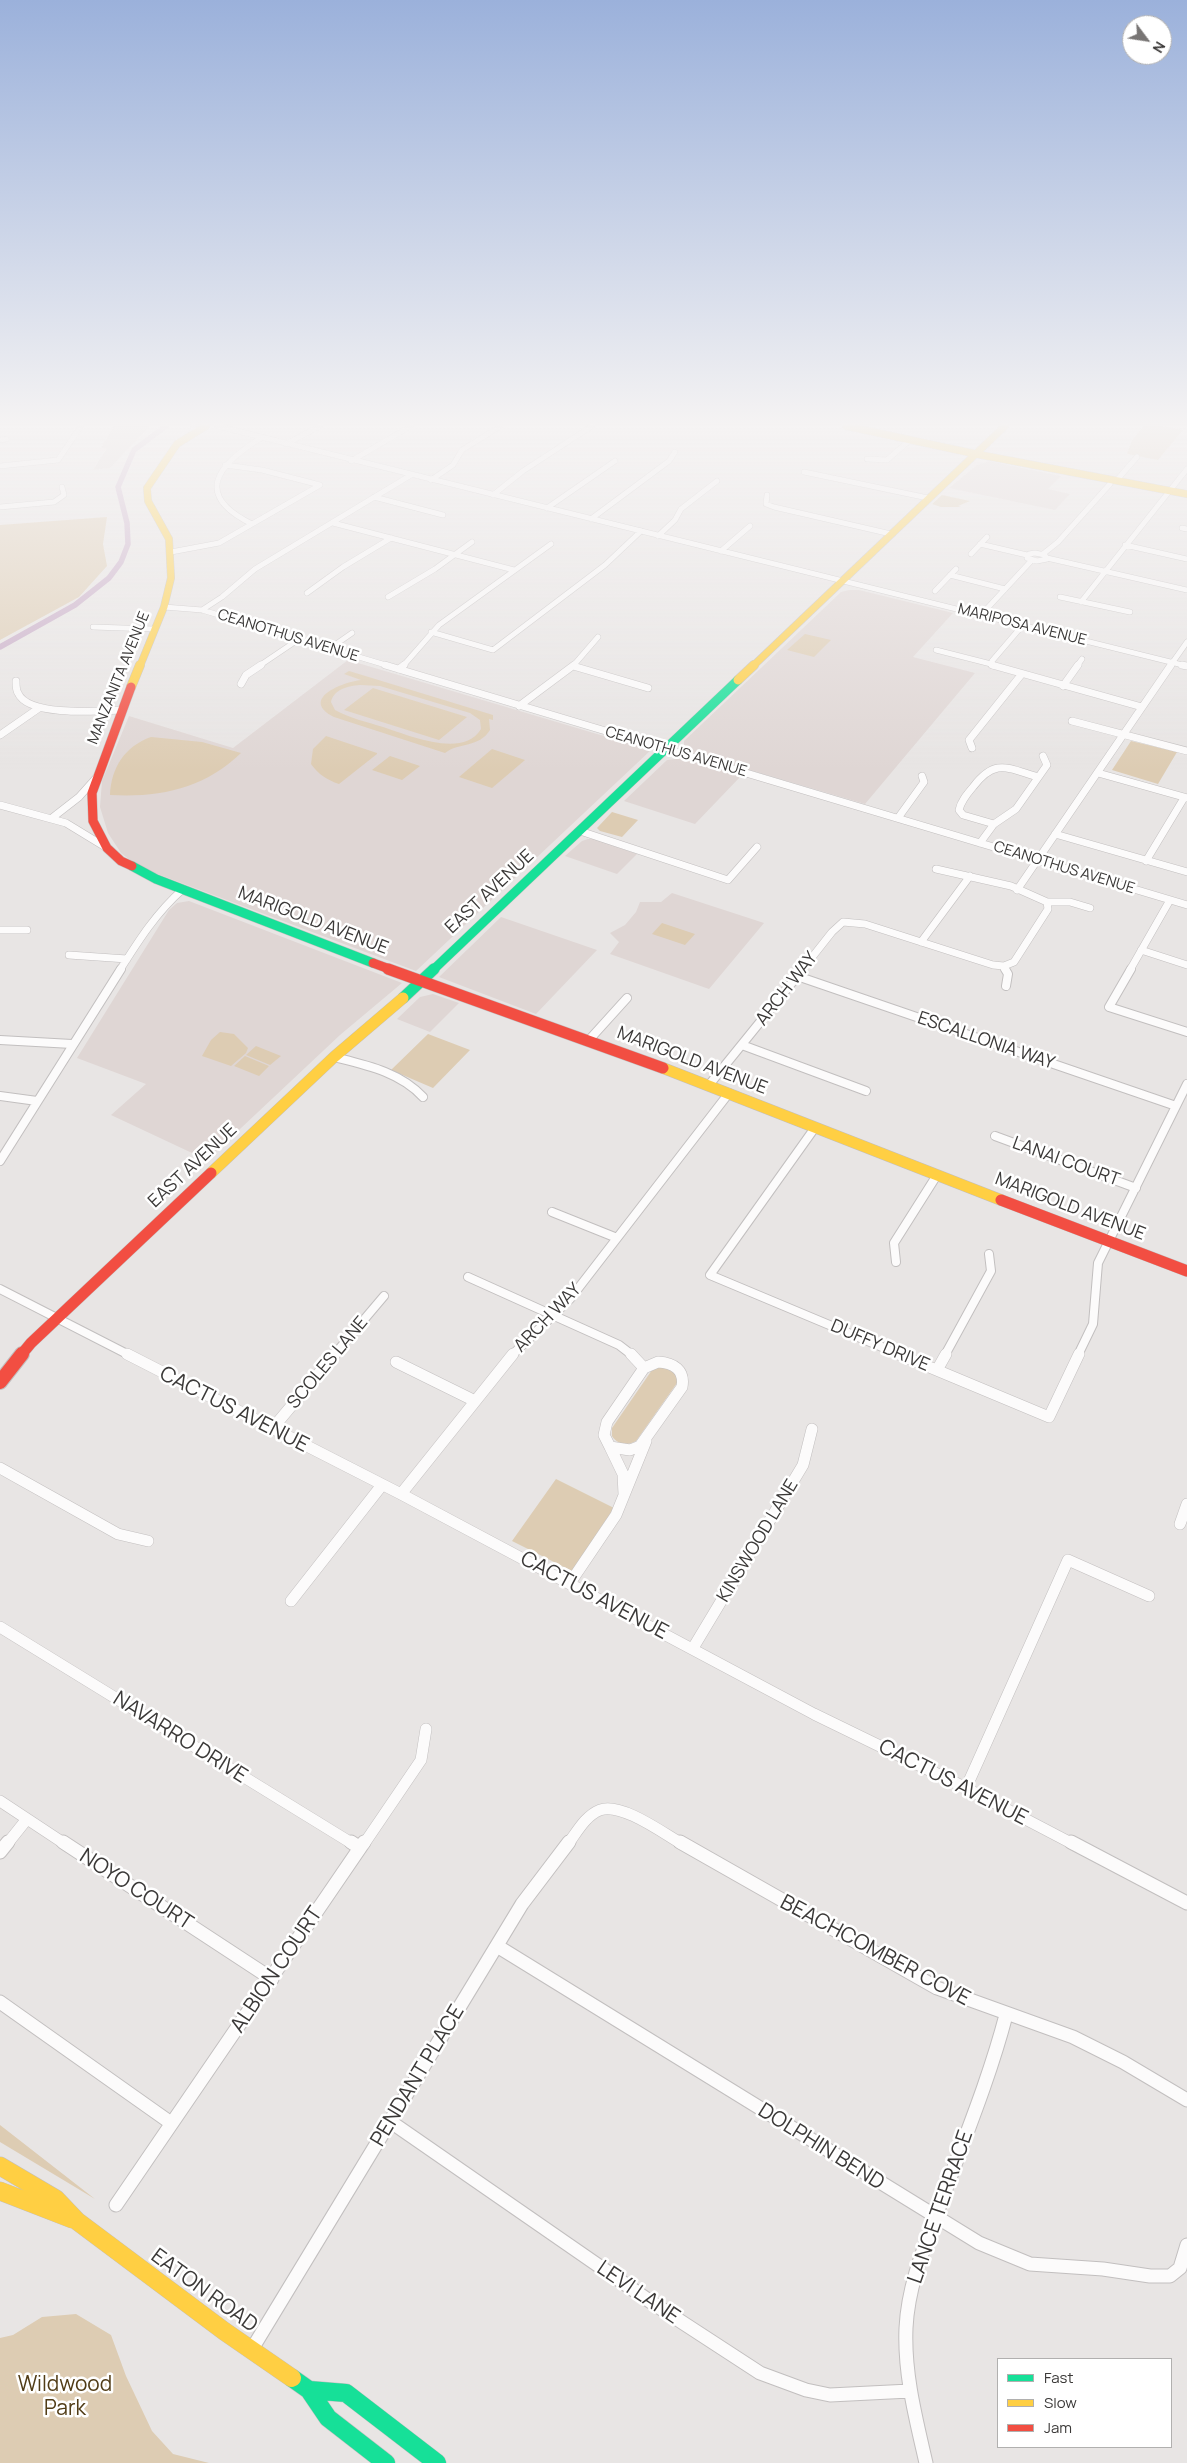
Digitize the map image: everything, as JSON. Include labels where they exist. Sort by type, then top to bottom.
[{"type":"street","name":"MANZANITA AVENUE","points":[[107,848],[93,821],[92,793],[153,629],[164,607],[171,578],[171,552],[168,541]]},
{"type":"street","points":[[171,552],[206,547],[223,541]]},
{"type":"street","points":[[202,610],[232,590],[255,569],[302,541]]},
{"type":"street","points":[[307,593],[343,567],[387,541]]},
{"type":"street","points":[[404,541],[514,570]]},
{"type":"street","points":[[431,632],[494,650],[605,564],[628,541]]},
{"type":"street","name":"MARIPOSA AVENUE","points":[[679,541],[1187,666]]},
{"type":"street","points":[[721,551],[733,541]]},
{"type":"street","name":"EAST AVENUE","points":[[0,1382],[31,1343],[56,1319],[334,1057],[392,1009],[884,541]]},
{"type":"street","points":[[971,554],[983,541]]},
{"type":"street","points":[[1027,555],[1032,560],[1041,561],[1059,541]]},
{"type":"street","points":[[1081,602],[1128,541]]},
{"type":"street","points":[[388,597],[472,542]]},
{"type":"street","points":[[399,669],[416,655],[431,632],[551,544]]},
{"type":"street","points":[[980,544],[1027,555],[1035,553],[1105,572],[1187,590]]},
{"type":"street","points":[[1125,545],[1187,559]]},
{"type":"street","points":[[982,615],[1032,560]]},
{"type":"street","points":[[935,591],[956,568]]},
{"type":"street","points":[[950,576],[1006,589]]},
{"type":"street","points":[[1060,597],[1130,612]]},
{"type":"street","name":"CEANOTHUS AVENUE","points":[[164,607],[202,610],[1187,905]]},
{"type":"street","points":[[991,664],[1022,626]]},
{"type":"street","points":[[93,627],[153,629]]},
{"type":"street","points":[[329,648],[352,633]]},
{"type":"street","points":[[519,706],[573,666],[591,649],[598,637]]},
{"type":"street","points":[[241,684],[246,675],[299,639]]},
{"type":"street","points":[[1017,890],[1187,642]]},
{"type":"street","points":[[936,650],[991,664],[999,670],[1142,707]]},
{"type":"street","points":[[1063,686],[1082,659]]},
{"type":"street","points":[[573,666],[648,688]]},
{"type":"street","points":[[972,748],[969,740],[1021,676]]},
{"type":"street","points":[[16,681],[14,690],[17,695],[39,708],[122,710]]},
{"type":"street","points":[[0,736],[39,708]]},
{"type":"street","points":[[1072,720],[1187,751]]},
{"type":"street","points":[[980,843],[994,824],[1016,809],[1046,764],[1043,756]]},
{"type":"street","points":[[994,824],[963,815],[959,810],[960,804],[985,771],[999,767],[1038,777]]},
{"type":"street","points":[[1098,773],[1186,798],[1146,860]]},
{"type":"street","points":[[898,818],[924,782],[922,776]]},
{"type":"street","points":[[52,818],[79,797],[97,777]]},
{"type":"street","points":[[0,805],[52,818],[94,838],[107,848]]},
{"type":"street","points":[[580,831],[728,880],[757,847]]},
{"type":"street","points":[[1055,834],[1187,872]]},
{"type":"street","name":"MARIGOLD AVENUE","points":[[107,848],[121,861],[137,871],[421,981],[708,1085],[814,1129],[1187,1271]]},
{"type":"street","points":[[936,869],[970,876],[1017,890],[1047,902],[1070,902],[1090,908]]},
{"type":"street","points":[[921,942],[970,876]]},
{"type":"street","points":[[0,1161],[127,959],[163,907],[183,889]]},
{"type":"street","points":[[1170,900],[1109,1006],[1187,1032]]},
{"type":"street","points":[[850,921],[865,924],[993,966],[1004,966],[1014,962],[1048,910],[1047,902]]},
{"type":"street","name":"ARCH WAY","points":[[708,1085],[838,925],[850,921]]},
{"type":"street","points":[[0,930],[27,930]]},
{"type":"street","points":[[1141,950],[1187,965]]},
{"type":"street","points":[[69,955],[127,959]]},
{"type":"street","points":[[1004,966],[1008,979],[1006,986]]},
{"type":"street","name":"ESCALLONIA WAY","points":[[797,976],[1176,1106]]},
{"type":"street","points":[[588,1040],[627,998]]},
{"type":"street","points":[[0,1040],[72,1044]]},
{"type":"street","points":[[742,1045],[866,1091]]},
{"type":"street","points":[[334,1057],[385,1073],[409,1084],[423,1097]]},
{"type":"street","points":[[1108,1241],[1115,1231],[1187,1084]]},
{"type":"street","name":"ARCH WAY","points":[[401,1494],[532,1332],[570,1298],[729,1093]]},
{"type":"street","points":[[0,1096],[37,1101]]},
{"type":"street","name":"DUFFY DRIVE","points":[[814,1129],[710,1276],[1049,1418],[1093,1324],[1098,1263],[1108,1241]]},
{"type":"street","name":"LANAI COURT","points":[[995,1136],[1136,1188]]},
{"type":"street","points":[[896,1262],[894,1243],[937,1175]]},
{"type":"street","points":[[552,1212],[617,1238]]},
{"type":"street","points":[[937,1370],[991,1271],[989,1254]]},
{"type":"street","points":[[468,1277],[628,1350],[644,1368]]},
{"type":"street","name":"CACTUS AVENUE","points":[[0,1289],[401,1494],[814,1714],[966,1788],[1187,1903]]},
{"type":"street","name":"SCOLES LANE","points":[[272,1429],[384,1296]]},
{"type":"street","points":[[396,1362],[476,1400]]},
{"type":"street","points":[[610,1447],[630,1450],[640,1446],[647,1439],[682,1387],[684,1380],[679,1369],[666,1362],[652,1364],[644,1368],[603,1430],[604,1437],[623,1474],[624,1499]]},
{"type":"street","name":"KINSWOOD LANE","points":[[693,1648],[778,1510],[803,1465],[812,1429]]},
{"type":"street","points":[[570,1583],[624,1499],[647,1439]]},
{"type":"street","points":[[0,1468],[118,1534],[148,1541]]},
{"type":"street","points":[[291,1601],[382,1485]]},
{"type":"street","points":[[1180,1524],[1187,1504]]},
{"type":"street","points":[[966,1788],[1068,1560],[1149,1596]]},
{"type":"street","name":"NAVARRO DRIVE","points":[[0,1627],[360,1848]]},
{"type":"street","name":"ALBION COURT","points":[[116,2205],[421,1760],[426,1730]]},
{"type":"street","name":"NOYO COURT","points":[[0,1801],[272,1979]]},
{"type":"street","name":"BEACHCOMBER COVE","points":[[595,1811],[614,1808],[631,1815],[937,1988],[968,2003],[1055,2030],[1082,2041],[1187,2100]]},
{"type":"street","name":"PENDANT PLACE","points":[[252,2349],[539,1880],[584,1822],[595,1811]]},
{"type":"street","points":[[0,1852],[27,1820]]},
{"type":"street","name":"DOLPHIN BEND","points":[[497,1946],[979,2243],[1030,2264],[1103,2269],[1150,2276],[1170,2276],[1180,2268],[1187,2245]]},
{"type":"street","points":[[0,2002],[171,2124]]},
{"type":"street","name":"LANCE TERRACE","points":[[926,2463],[910,2391],[906,2330],[910,2296],[919,2262],[996,2054],[1006,2015]]},
{"type":"street","name":"LEVI LANE","points":[[391,2122],[651,2302],[760,2373],[806,2390],[830,2394],[910,2391]]},
{"type":"street","name":"EATON ROAD","points":[[0,2166],[56,2199],[77,2221],[224,2331],[309,2390],[328,2418],[386,2463]]},
{"type":"street","name":"EATON ROAD","points":[[0,2191],[77,2221]]},
{"type":"street","points":[[309,2390],[346,2393],[437,2463]]},
{"type":"shaded area","points":[[859,590],[953,613],[913,657],[975,673],[865,804],[691,753],[684,747],[684,741],[841,592]]},
{"type":"shaded area","points":[[348,660],[651,750],[416,971],[139,867],[121,853],[108,833],[100,807],[102,781],[129,716],[233,748]]},
{"type":"shaded area","points":[[684,758],[741,776],[695,824],[624,801],[667,760]]},
{"type":"shaded area","points":[[594,839],[637,854],[617,874],[565,856],[582,841]]},
{"type":"shaded area","points":[[672,893],[764,923],[709,989],[610,954],[619,942],[610,933],[625,925],[636,912],[640,902],[661,902]]},
{"type":"shaded area","points":[[189,901],[402,983],[340,1035],[207,1160],[111,1115],[146,1084],[77,1058],[169,910],[177,903]]},
{"type":"shaded area","points":[[501,917],[597,950],[536,1014],[439,977]]},
{"type":"shaded area","points":[[433,994],[459,1003],[430,1032],[397,1019],[420,997]]},
{"type":"green space","points":[[0,541],[103,541],[107,566],[79,597],[0,640]]},
{"type":"green space","points":[[805,634],[831,640],[814,657],[787,650]]},
{"type":"green space","points":[[349,671],[493,715],[493,720],[489,719],[490,730],[480,740],[456,747],[445,753],[334,717],[324,710],[321,704],[322,698],[335,688],[361,680],[344,674]],"holes":[[[360,685],[380,686],[470,713],[480,720],[481,729],[473,738],[462,742],[449,744],[435,742],[406,735],[346,715],[335,710],[331,702],[335,694],[346,687]]]},
{"type":"green space","points":[[373,688],[467,717],[439,740],[344,710]]},
{"type":"green space","points":[[326,736],[377,754],[339,784],[323,776],[311,764],[313,749]]},
{"type":"green space","points":[[151,737],[202,742],[241,753],[212,775],[181,788],[146,795],[110,795],[113,776],[121,759],[134,746]]},
{"type":"green space","points":[[1131,741],[1177,752],[1158,784],[1112,770]]},
{"type":"green space","points":[[492,749],[525,760],[492,788],[459,777]]},
{"type":"green space","points":[[390,756],[420,766],[402,780],[372,770]]},
{"type":"green space","points":[[612,812],[638,820],[622,837],[600,831],[597,828]]},
{"type":"green space","points":[[662,923],[695,934],[685,945],[652,934]]},
{"type":"green space","points":[[220,1032],[234,1034],[248,1048],[246,1053],[231,1066],[202,1056],[211,1040]]},
{"type":"green space","points":[[428,1034],[470,1050],[433,1088],[391,1070]]},
{"type":"green space","points":[[256,1046],[281,1056],[270,1065],[246,1055]]},
{"type":"green space","points":[[245,1056],[269,1066],[259,1076],[234,1066]]},
{"type":"green space","points":[[660,1366],[673,1369],[678,1380],[677,1383],[636,1441],[629,1444],[620,1443],[612,1436],[612,1428],[652,1370]]},
{"type":"green space","points":[[556,1479],[614,1508],[572,1571],[512,1541]]},
{"type":"green space","points":[[0,2125],[95,2199],[0,2142]]},
{"type":"green space","name":"Wildwood Park","points":[[76,2314],[111,2335],[126,2376],[152,2431],[173,2454],[209,2463],[0,2463],[0,2338],[13,2335],[42,2317]]},
{"type":"waterway","points":[[0,647],[75,605],[109,578],[121,562],[128,541]]},
{"type":"traffic: fast","points":[[403,998],[738,680]]},
{"type":"traffic: fast","points":[[132,866],[156,879],[373,963]]},
{"type":"traffic: fast","points":[[292,2378],[309,2390],[328,2418],[386,2463]]},
{"type":"traffic: fast","points":[[309,2390],[346,2393],[437,2463]]},
{"type":"traffic: slow","points":[[131,687],[164,607],[171,578],[169,541]]},
{"type":"traffic: slow","points":[[738,680],[884,541]]},
{"type":"traffic: slow","points":[[211,1173],[334,1057],[403,998]]},
{"type":"traffic: slow","points":[[663,1068],[1001,1200]]},
{"type":"traffic: slow","points":[[0,2166],[56,2199],[77,2221],[224,2331],[292,2378]]},
{"type":"traffic: slow","points":[[0,2191],[72,2219]]},
{"type":"traffic: jam","points":[[131,687],[92,793],[93,821],[107,848],[121,861],[132,866]]},
{"type":"traffic: jam","points":[[373,963],[663,1068]]},
{"type":"traffic: jam","points":[[0,1382],[31,1343],[211,1173]]},
{"type":"traffic: jam","points":[[1001,1200],[1187,1271]]}]
